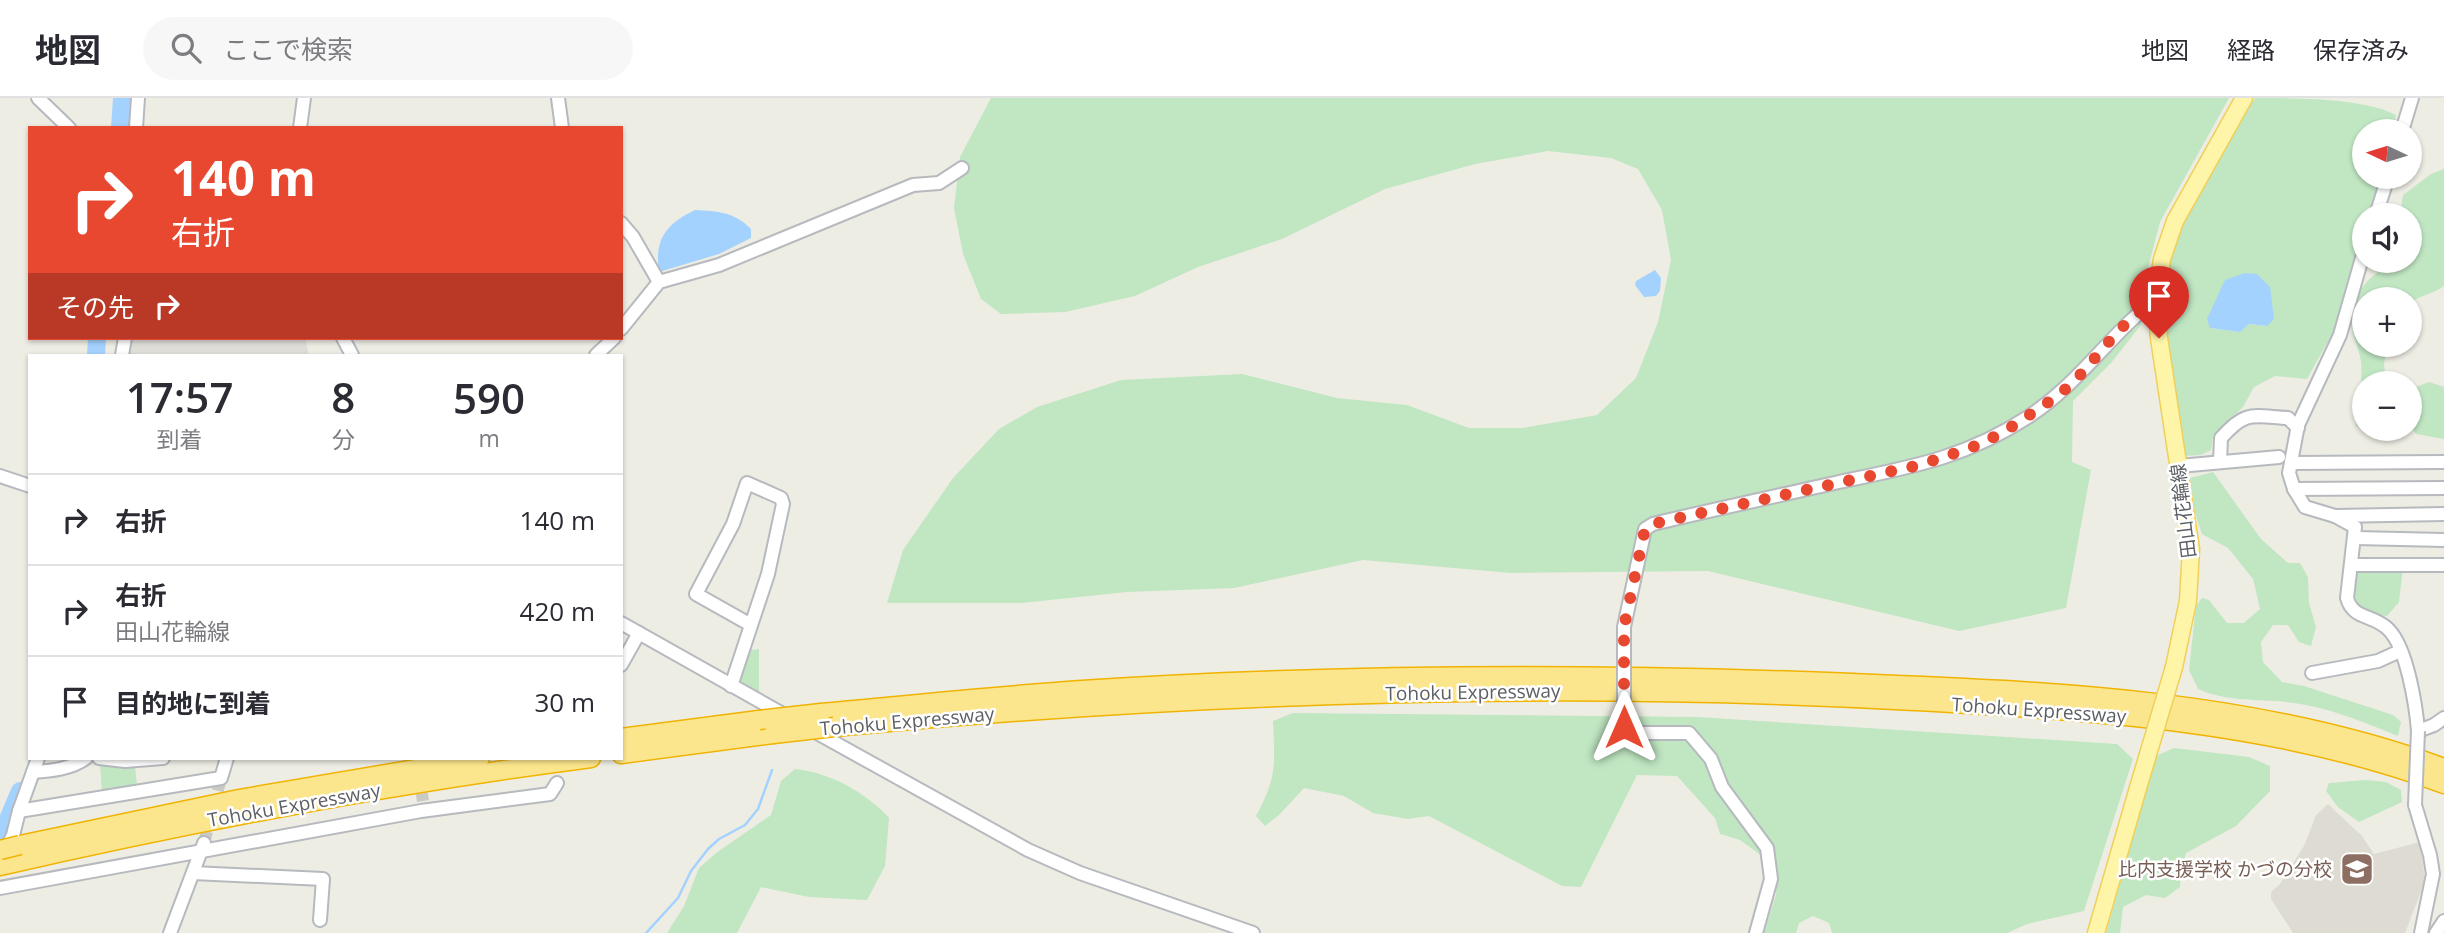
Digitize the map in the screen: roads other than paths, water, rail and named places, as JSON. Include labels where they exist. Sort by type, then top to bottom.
[{"type":"highway","name":"Tohoku Expressway","points":[[623,738],[821,713],[1083,690],[1242,682],[1542,676],[1785,680],[2114,699],[2202,710],[2318,731],[2444,768]]},
{"type":"highway","name":"Tohoku Expressway","points":[[623,754],[834,727],[1083,706],[1243,697],[1568,691],[1785,695],[2112,714],[2315,745],[2444,784]]},
{"type":"highway","name":"Tohoku Expressway","points":[[7,849],[239,799],[468,760]]},
{"type":"highway","name":"Tohoku Expressway","points":[[7,849],[155,831],[335,797],[578,760]]},
{"type":"main road","name":"田山花輪線","points":[[2096,933],[2174,667],[2188,601],[2191,549],[2159,338],[2156,299],[2161,259],[2175,221],[2244,98]]},
{"type":"street","points":[[38,98],[67,126]]},
{"type":"street","points":[[136,126],[138,98]]},
{"type":"street","points":[[300,126],[304,98]]},
{"type":"street","points":[[558,98],[562,126]]},
{"type":"street","points":[[2406,119],[2412,98]]},
{"type":"street","points":[[623,327],[659,282],[719,265],[913,185],[939,183],[962,168]]},
{"type":"street","points":[[623,225],[633,237],[659,282]]},
{"type":"street","points":[[2358,273],[2340,335],[2298,428],[2289,472],[2294,489],[2305,507],[2335,516],[2355,527],[2347,598],[2350,607],[2390,631],[2400,651],[2415,697],[2418,732],[2415,805],[2433,874],[2421,933]]},
{"type":"street","points":[[1756,933],[1771,879],[1767,848],[1722,787],[1717,770],[1710,759],[1689,733],[1636,733],[1624,727],[1624,627],[1645,529],[1653,524],[1920,465],[1973,447],[2012,427],[2073,383],[2121,328],[2156,299]]},
{"type":"street","points":[[597,354],[612,340]]},
{"type":"street","points":[[2220,462],[2221,438],[2235,422],[2245,416],[2288,418],[2298,428]]},
{"type":"street","points":[[2179,466],[2279,457]]},
{"type":"street","points":[[2291,463],[2444,462]]},
{"type":"street","points":[[0,476],[28,485]]},
{"type":"street","points":[[731,686],[768,574],[783,504],[781,498],[747,483],[733,524],[696,594],[751,625]]},
{"type":"street","points":[[2294,489],[2444,488]]},
{"type":"street","points":[[2335,516],[2444,514]]},
{"type":"street","points":[[2355,538],[2444,540]]},
{"type":"street","points":[[2351,565],[2444,565]]},
{"type":"street","points":[[623,624],[1028,850],[1080,873],[1253,933]]},
{"type":"street","points":[[623,661],[639,633]]},
{"type":"street","points":[[2312,673],[2378,661],[2400,651]]},
{"type":"street","points":[[2418,732],[2444,719]]},
{"type":"street","points":[[7,849],[37,760]]},
{"type":"street","points":[[33,772],[53,771],[83,760]]},
{"type":"street","points":[[116,760],[138,760]]},
{"type":"street","points":[[19,811],[221,778],[226,760]]},
{"type":"street","points":[[0,888],[422,806],[550,794],[557,783]]},
{"type":"street","points":[[170,933],[202,848]]},
{"type":"street","points":[[193,873],[323,879],[320,920]]},
{"type":"street","points":[[2436,933],[2444,921]]},
{"type":"water","points":[[695,210],[732,216],[751,229],[751,238],[719,254],[659,272],[658,250],[664,234],[676,221]]},
{"type":"water","points":[[1655,270],[1661,278],[1660,291],[1656,296],[1644,297],[1635,285],[1636,281]]},
{"type":"water","points":[[2245,273],[2257,274],[2270,287],[2274,319],[2267,326],[2249,324],[2240,332],[2210,328],[2207,319],[2225,280]]},
{"type":"waterway","points":[[120,126],[122,98]]},
{"type":"waterway","points":[[96,354],[97,340]]},
{"type":"waterway","points":[[646,933],[678,898],[691,871],[708,849],[719,839],[745,825],[758,809],[772,770]]},
{"type":"waterway","points":[[0,838],[20,791]]},
{"type":"tunnel","points":[[416,760],[423,801]]},
{"type":"tunnel","points":[[204,843],[221,778]]},
{"type":"place","name":"比内支援学校 かづの分校","points":[[2357,869]]}]
